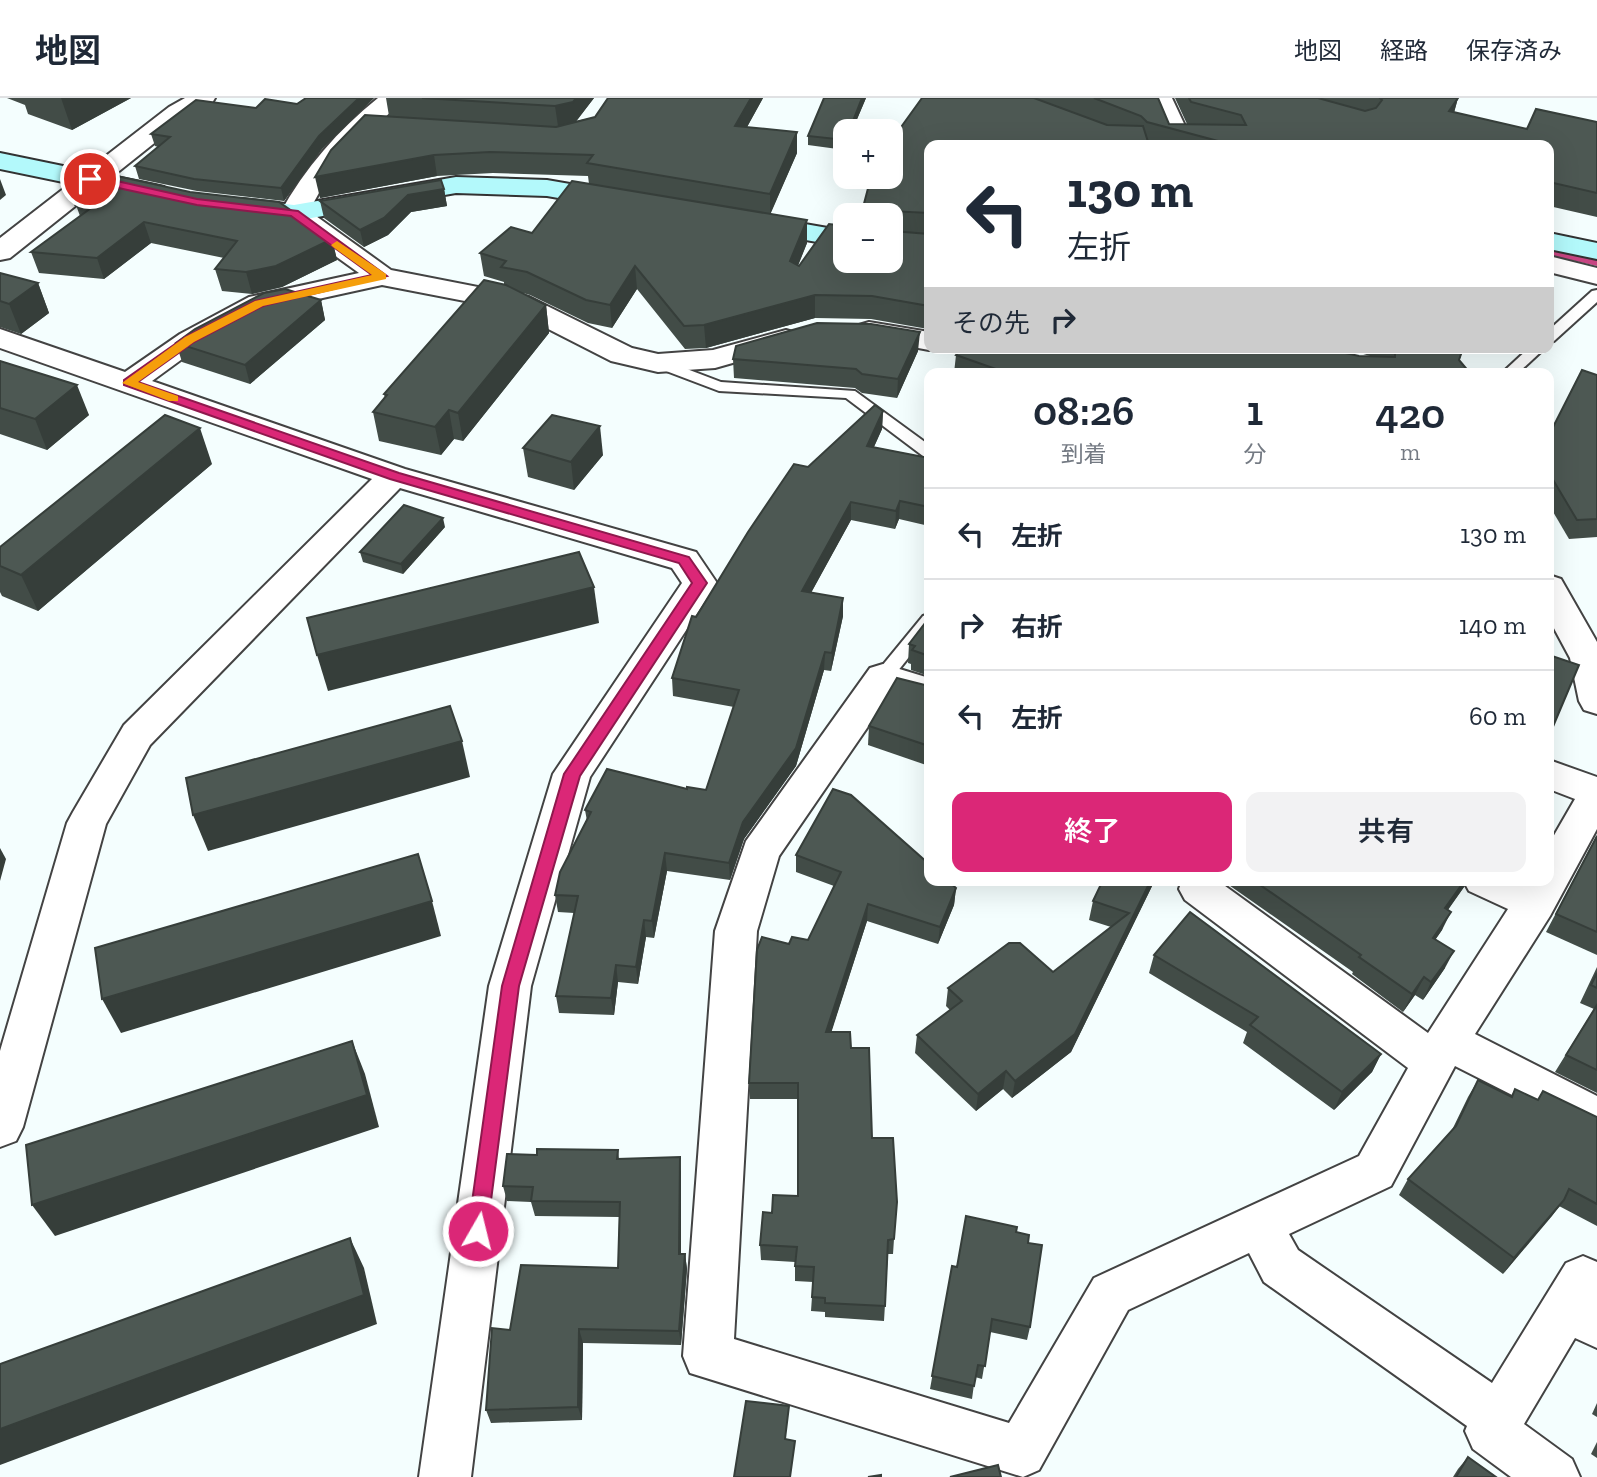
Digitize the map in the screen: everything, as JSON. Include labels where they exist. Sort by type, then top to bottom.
[{"type":"street","points":[[0,252],[178,112],[203,98]]},
{"type":"street","points":[[294,213],[306,190],[359,125],[394,98]]},
{"type":"street","points":[[1160,98],[1185,138]]},
{"type":"street","points":[[359,125],[399,128]]},
{"type":"street","points":[[0,161],[184,199]]},
{"type":"street","points":[[211,204],[294,213],[456,185],[547,188],[642,204]]},
{"type":"street","points":[[294,213],[382,276]]},
{"type":"street","points":[[723,218],[833,237]]},
{"type":"street","points":[[1554,242],[1597,251]]},
{"type":"street","points":[[1554,265],[1597,276]]},
{"type":"street","points":[[129,383],[190,340],[259,303],[382,276],[519,303],[622,355],[658,363],[715,359],[829,330],[871,331],[924,340]]},
{"type":"street","points":[[0,338],[394,476],[684,560],[699,583],[572,774],[510,986],[444,1477]]},
{"type":"street","points":[[0,1127],[87,823],[137,735],[394,476]]},
{"type":"street","points":[[1554,596],[1588,658],[1597,701]]},
{"type":"street","points":[[1554,634],[1588,658]]},
{"type":"street","points":[[924,689],[883,677],[760,852],[736,931],[708,1356],[1026,1464],[1111,1294],[1375,1171],[1441,1051],[1544,888]]},
{"type":"street","points":[[1554,776],[1597,793],[1554,870]]},
{"type":"street","points":[[1200,886],[1199,890],[1441,1051],[1597,1118]]},
{"type":"street","points":[[1259,1225],[1281,1266],[1499,1418]]},
{"type":"street","points":[[1554,1477],[1491,1431],[1582,1303]]},
{"type":"lane","points":[[1554,333],[1597,294]]},
{"type":"lane","points":[[1515,368],[1531,354]]},
{"type":"lane","points":[[658,363],[719,386],[850,394],[924,448]]},
{"type":"lane","points":[[883,677],[924,626]]},
{"type":"building","points":[[306,98],[359,98],[319,136],[281,188],[194,179],[135,166],[170,137],[151,134],[196,100],[256,108],[265,99],[297,104]]},
{"type":"building","points":[[422,98],[576,98],[573,102],[555,106]]},
{"type":"building","points":[[608,98],[751,98],[735,126],[797,132],[770,194],[587,163],[593,155],[490,152],[434,155],[315,177],[331,150],[365,115],[556,127],[595,117]]},
{"type":"building","points":[[824,98],[862,98],[854,119],[833,119],[833,139],[808,136]]},
{"type":"building","points":[[922,98],[1034,98],[1107,125],[1143,126],[1147,140],[924,140],[924,213],[903,212],[903,203],[864,203],[868,189],[903,189],[903,124]]},
{"type":"building","points":[[1094,98],[1158,98],[1169,124],[1246,125],[1241,115],[1191,102],[1189,98],[1318,98],[1365,111],[1376,108],[1382,100],[1380,98],[1458,98],[1449,111],[1527,129],[1536,109],[1597,122],[1597,193],[1554,183],[1554,140],[1214,140],[1147,122],[1141,116]]},
{"type":"building","points":[[112,175],[190,192],[279,202],[332,239],[276,266],[246,272],[215,269],[237,241],[144,222],[97,258],[31,252],[91,208],[76,205]]},
{"type":"building","points":[[441,180],[444,189],[408,195],[384,218],[360,230],[320,201]]},
{"type":"building","points":[[572,181],[807,220],[790,261],[799,266],[829,224],[833,224],[833,273],[903,273],[903,232],[924,234],[924,305],[872,296],[815,295],[704,325],[684,326],[635,266],[610,305],[586,300],[527,272],[501,267],[506,261],[480,253],[511,227],[532,233]]},
{"type":"building","points":[[0,273],[38,283],[9,304],[0,301]]},
{"type":"building","points":[[484,280],[506,285],[546,305],[458,413],[449,410],[435,427],[373,412],[387,395],[384,394]]},
{"type":"building","points":[[285,289],[321,300],[245,365],[176,343],[195,329],[264,293]]},
{"type":"building","points":[[817,323],[871,324],[920,332],[898,379],[862,374],[856,369],[733,359],[736,346]]},
{"type":"building","points":[[1350,354],[1395,357],[1395,354],[1461,354],[1459,360],[1466,368],[993,368],[956,355]]},
{"type":"building","points":[[0,361],[77,385],[35,419],[0,408]]},
{"type":"building","points":[[1582,370],[1597,375],[1597,519],[1577,520],[1554,481],[1554,425]]},
{"type":"building","points":[[875,405],[883,411],[867,446],[924,457],[924,506],[900,501],[896,511],[851,502],[802,591],[843,598],[832,653],[825,652],[796,748],[743,822],[729,863],[665,853],[652,921],[644,920],[636,967],[616,965],[611,998],[556,996],[578,896],[555,895],[560,872],[591,812],[585,810],[607,769],[687,789],[706,790],[739,690],[672,678],[692,616],[696,617],[794,464],[808,467]]},
{"type":"building","points":[[165,415],[200,428],[21,575],[0,566],[0,547]]},
{"type":"building","points":[[552,415],[600,426],[571,462],[523,448]]},
{"type":"building","points":[[404,505],[443,518],[401,564],[360,552]]},
{"type":"building","points":[[579,552],[594,587],[317,655],[307,618]]},
{"type":"building","points":[[924,624],[924,654],[912,650],[915,646],[909,644]]},
{"type":"building","points":[[1554,657],[1579,665],[1554,724]]},
{"type":"building","points":[[897,678],[924,685],[924,744],[869,726]]},
{"type":"building","points":[[450,706],[462,741],[193,815],[186,778]]},
{"type":"building","points":[[833,789],[851,795],[924,860],[924,886],[956,888],[940,927],[868,904],[826,1032],[850,1032],[851,1048],[869,1048],[872,1138],[893,1138],[897,1202],[894,1239],[888,1240],[885,1306],[825,1303],[825,1298],[812,1297],[814,1267],[795,1266],[797,1247],[760,1245],[763,1212],[772,1213],[773,1195],[798,1196],[798,1083],[749,1083],[757,950],[762,937],[789,944],[792,937],[808,940],[841,872],[796,855]]},
{"type":"building","points":[[1597,836],[1597,932],[1556,914]]},
{"type":"building","points":[[418,854],[432,901],[102,999],[95,948]]},
{"type":"building","points":[[1100,886],[1148,886],[1075,1034],[1015,1081],[1006,1071],[978,1094],[917,1035],[962,1001],[948,988],[1009,943],[1020,943],[1053,972],[1129,913],[1093,901]]},
{"type":"building","points":[[1262,886],[1461,886],[1445,908],[1451,912],[1433,938],[1454,951],[1431,982],[1424,977],[1412,994],[1359,957],[1361,955]]},
{"type":"building","points":[[1190,912],[1381,1054],[1342,1092],[1250,1025],[1258,1017],[1154,955]]},
{"type":"building","points":[[1597,973],[1597,988],[1591,985]]},
{"type":"building","points":[[1597,1005],[1597,1070],[1566,1055]]},
{"type":"building","points":[[352,1041],[367,1095],[32,1205],[26,1145]]},
{"type":"building","points":[[1478,1080],[1512,1097],[1515,1089],[1538,1100],[1543,1091],[1597,1117],[1597,1204],[1569,1189],[1564,1200],[1514,1258],[1408,1179],[1456,1126]]},
{"type":"building","points":[[537,1149],[618,1150],[617,1159],[680,1157],[679,1254],[685,1254],[679,1331],[579,1329],[578,1407],[486,1410],[492,1328],[510,1330],[521,1265],[618,1268],[620,1202],[531,1201],[533,1187],[503,1186],[507,1154],[537,1155]]},
{"type":"building","points":[[966,1216],[1017,1227],[1016,1232],[1029,1235],[1028,1243],[1042,1245],[1030,1327],[992,1319],[985,1366],[978,1365],[974,1386],[932,1376],[952,1266],[957,1267]]},
{"type":"building","points":[[350,1238],[364,1295],[0,1429],[0,1364]]},
{"type":"building","points":[[746,1401],[789,1406],[785,1439],[795,1441],[790,1477],[734,1477]]},
{"type":"building","points":[[1468,1457],[1496,1477],[1456,1477]]},
{"type":"building","points":[[998,1465],[1001,1477],[950,1477]]},
{"type":"waterway","points":[[1554,253],[1597,263]]},
{"type":"slow traffic","points":[[174,398],[129,383],[190,340],[259,303],[382,276],[337,245]]},
{"type":"route","points":[[90,179],[197,202],[294,213],[382,276],[259,303],[190,340],[129,383],[394,476],[684,560],[699,583],[572,774],[510,986],[478,1231]]}]
